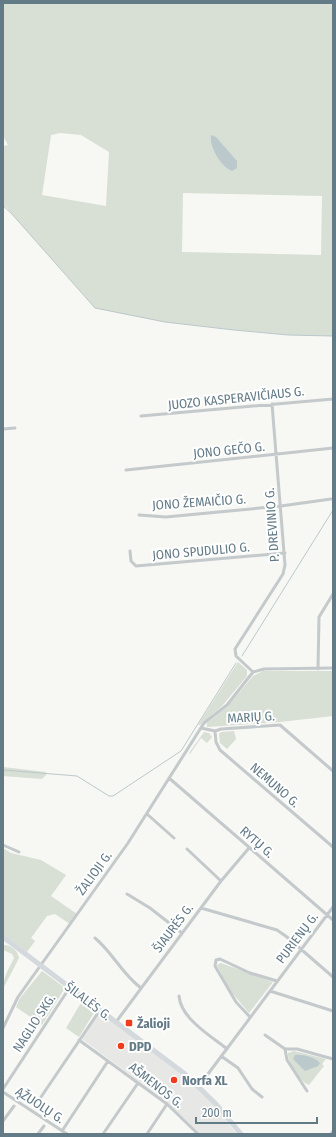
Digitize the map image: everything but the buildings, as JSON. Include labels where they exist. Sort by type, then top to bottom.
[{"type":"main road","name":"ŠILALĖS G.","points":[[3,937],[199,1086],[241,1134]]},
{"type":"street","name":"JUOZO KASPERAVIČIAUS G.","points":[[141,416],[333,398]]},
{"type":"street","name":"P. DREVINIO G.","points":[[252,672],[236,656],[236,649],[283,574],[285,565],[272,404]]},
{"type":"street","points":[[3,429],[15,428]]},
{"type":"street","name":"JONO GEČO G.","points":[[126,470],[333,448]]},
{"type":"street","name":"JONO ŽEMAIČIO G.","points":[[139,515],[166,517],[280,506],[331,499]]},
{"type":"street","name":"JONO SPUDULIO G.","points":[[130,551],[131,560],[136,566],[285,553]]},
{"type":"street","points":[[318,669],[319,617],[333,594]]},
{"type":"street","points":[[252,672],[264,669],[333,668]]},
{"type":"street","name":"ŽALIOJI G.","points":[[3,1028],[14,1004],[147,814],[201,728],[208,719],[227,705],[252,672]]},
{"type":"street","name":"MARIŲ G.","points":[[201,728],[215,731],[221,728],[280,725],[333,771]]},
{"type":"street","name":"NEMUNO G.","points":[[215,731],[216,742],[220,750],[333,847]]},
{"type":"street","name":"RYTŲ G.","points":[[169,778],[333,920]]},
{"type":"street","points":[[147,814],[174,838]]},
{"type":"street","points":[[3,845],[19,852]]},
{"type":"street","name":"ŠIAURĖS G.","points":[[116,1022],[221,881],[249,848]]},
{"type":"street","points":[[187,849],[221,881]]},
{"type":"street","points":[[127,894],[150,908],[182,933]]},
{"type":"street","name":"PURIENŲ G.","points":[[199,1086],[333,906]]},
{"type":"street","points":[[201,908],[277,930],[302,949],[333,977]]},
{"type":"street","points":[[95,938],[109,950],[130,980],[141,988]]},
{"type":"street","name":"PURIENŲ G.","points":[[250,1017],[231,994],[215,966],[216,960],[220,959],[250,972],[277,981]]},
{"type":"street","name":"NAGLIO SKG.","points":[[3,1091],[70,987]]},
{"type":"street","points":[[270,990],[333,1011]]},
{"type":"street","points":[[179,996],[183,1006],[192,1019],[227,1049]]},
{"type":"street","points":[[41,1097],[100,1010]]},
{"type":"street","points":[[265,1034],[285,1049],[297,1049],[333,1059]]},
{"type":"street","name":"AŠMENOS G.","points":[[79,1040],[167,1104],[198,1134]]},
{"type":"street","points":[[285,1049],[287,1060],[307,1091]]},
{"type":"street","points":[[221,1056],[238,1068],[252,1089],[262,1097]]},
{"type":"street","points":[[62,1131],[108,1061]]},
{"type":"street","points":[[103,1134],[138,1082]]},
{"type":"street","name":"ĄŽUOLŲ G.","points":[[3,1091],[66,1134]]},
{"type":"street","points":[[147,1134],[167,1104]]},
{"type":"street","points":[[3,1122],[14,1106]]},
{"type":"street","points":[[38,1134],[44,1126]]},
{"type":"street","points":[[190,1134],[193,1129]]},
{"type":"shaded area","points":[[3,3],[333,3],[333,336],[288,335],[165,322],[95,308],[6,207],[3,208],[3,146],[8,145],[3,136]],"holes":[[[60,133],[81,135],[109,152],[106,206],[42,195],[51,135]],[[183,193],[322,196],[321,255],[182,252]]]},
{"type":"shaded area","points":[[211,135],[216,137],[237,161],[237,168],[232,171],[220,161],[214,151]]},
{"type":"shaded area","points":[[238,662],[247,670],[247,676],[222,706],[200,725],[198,725]]},
{"type":"shaded area","points":[[263,671],[333,671],[333,716],[280,722],[207,727],[207,723],[227,707],[253,676]]},
{"type":"shaded area","points":[[234,731],[236,739],[227,749],[220,743],[219,734],[221,732]]},
{"type":"shaded area","points":[[204,732],[209,733],[212,737],[207,743],[201,738],[190,754],[189,753]]},
{"type":"shaded area","points":[[3,767],[46,772],[46,775],[42,779],[3,776]]},
{"type":"shaded area","points":[[3,848],[11,853],[41,860],[66,875],[51,896],[77,914],[70,924],[55,914],[47,916],[31,938],[35,941],[27,952],[3,934]]},
{"type":"shaded area","points":[[4,945],[14,949],[19,958],[3,989],[5,976],[14,958],[12,954],[3,950]]},
{"type":"shaded area","points":[[221,963],[273,982],[249,1013],[229,989],[217,965]]},
{"type":"shaded area","points":[[42,971],[65,988],[42,1025],[16,1007],[20,998]]},
{"type":"shaded area","points":[[82,1001],[95,1011],[79,1037],[66,1028]]},
{"type":"shaded area","points":[[100,1012],[187,1078],[207,1097],[237,1134],[200,1134],[167,1102],[82,1039]]},
{"type":"shaded area","points":[[294,1051],[326,1059],[322,1064],[324,1066],[309,1085],[298,1076],[288,1057],[288,1053]]},
{"type":"shaded area","points":[[295,1055],[308,1056],[320,1063],[318,1066],[305,1071],[293,1059]]},
{"type":"waterway","points":[[3,206],[11,213],[95,308],[165,322],[288,335],[333,336]]},
{"type":"waterway","points":[[242,656],[333,510]]},
{"type":"waterway","points":[[3,770],[77,776],[109,796],[113,796],[181,751],[236,663]]},
{"type":"place","name":"Žalioji","points":[[129,1023]]},
{"type":"place","name":"DPD","points":[[121,1046]]},
{"type":"place","name":"Norfa XL","points":[[174,1080]]}]
